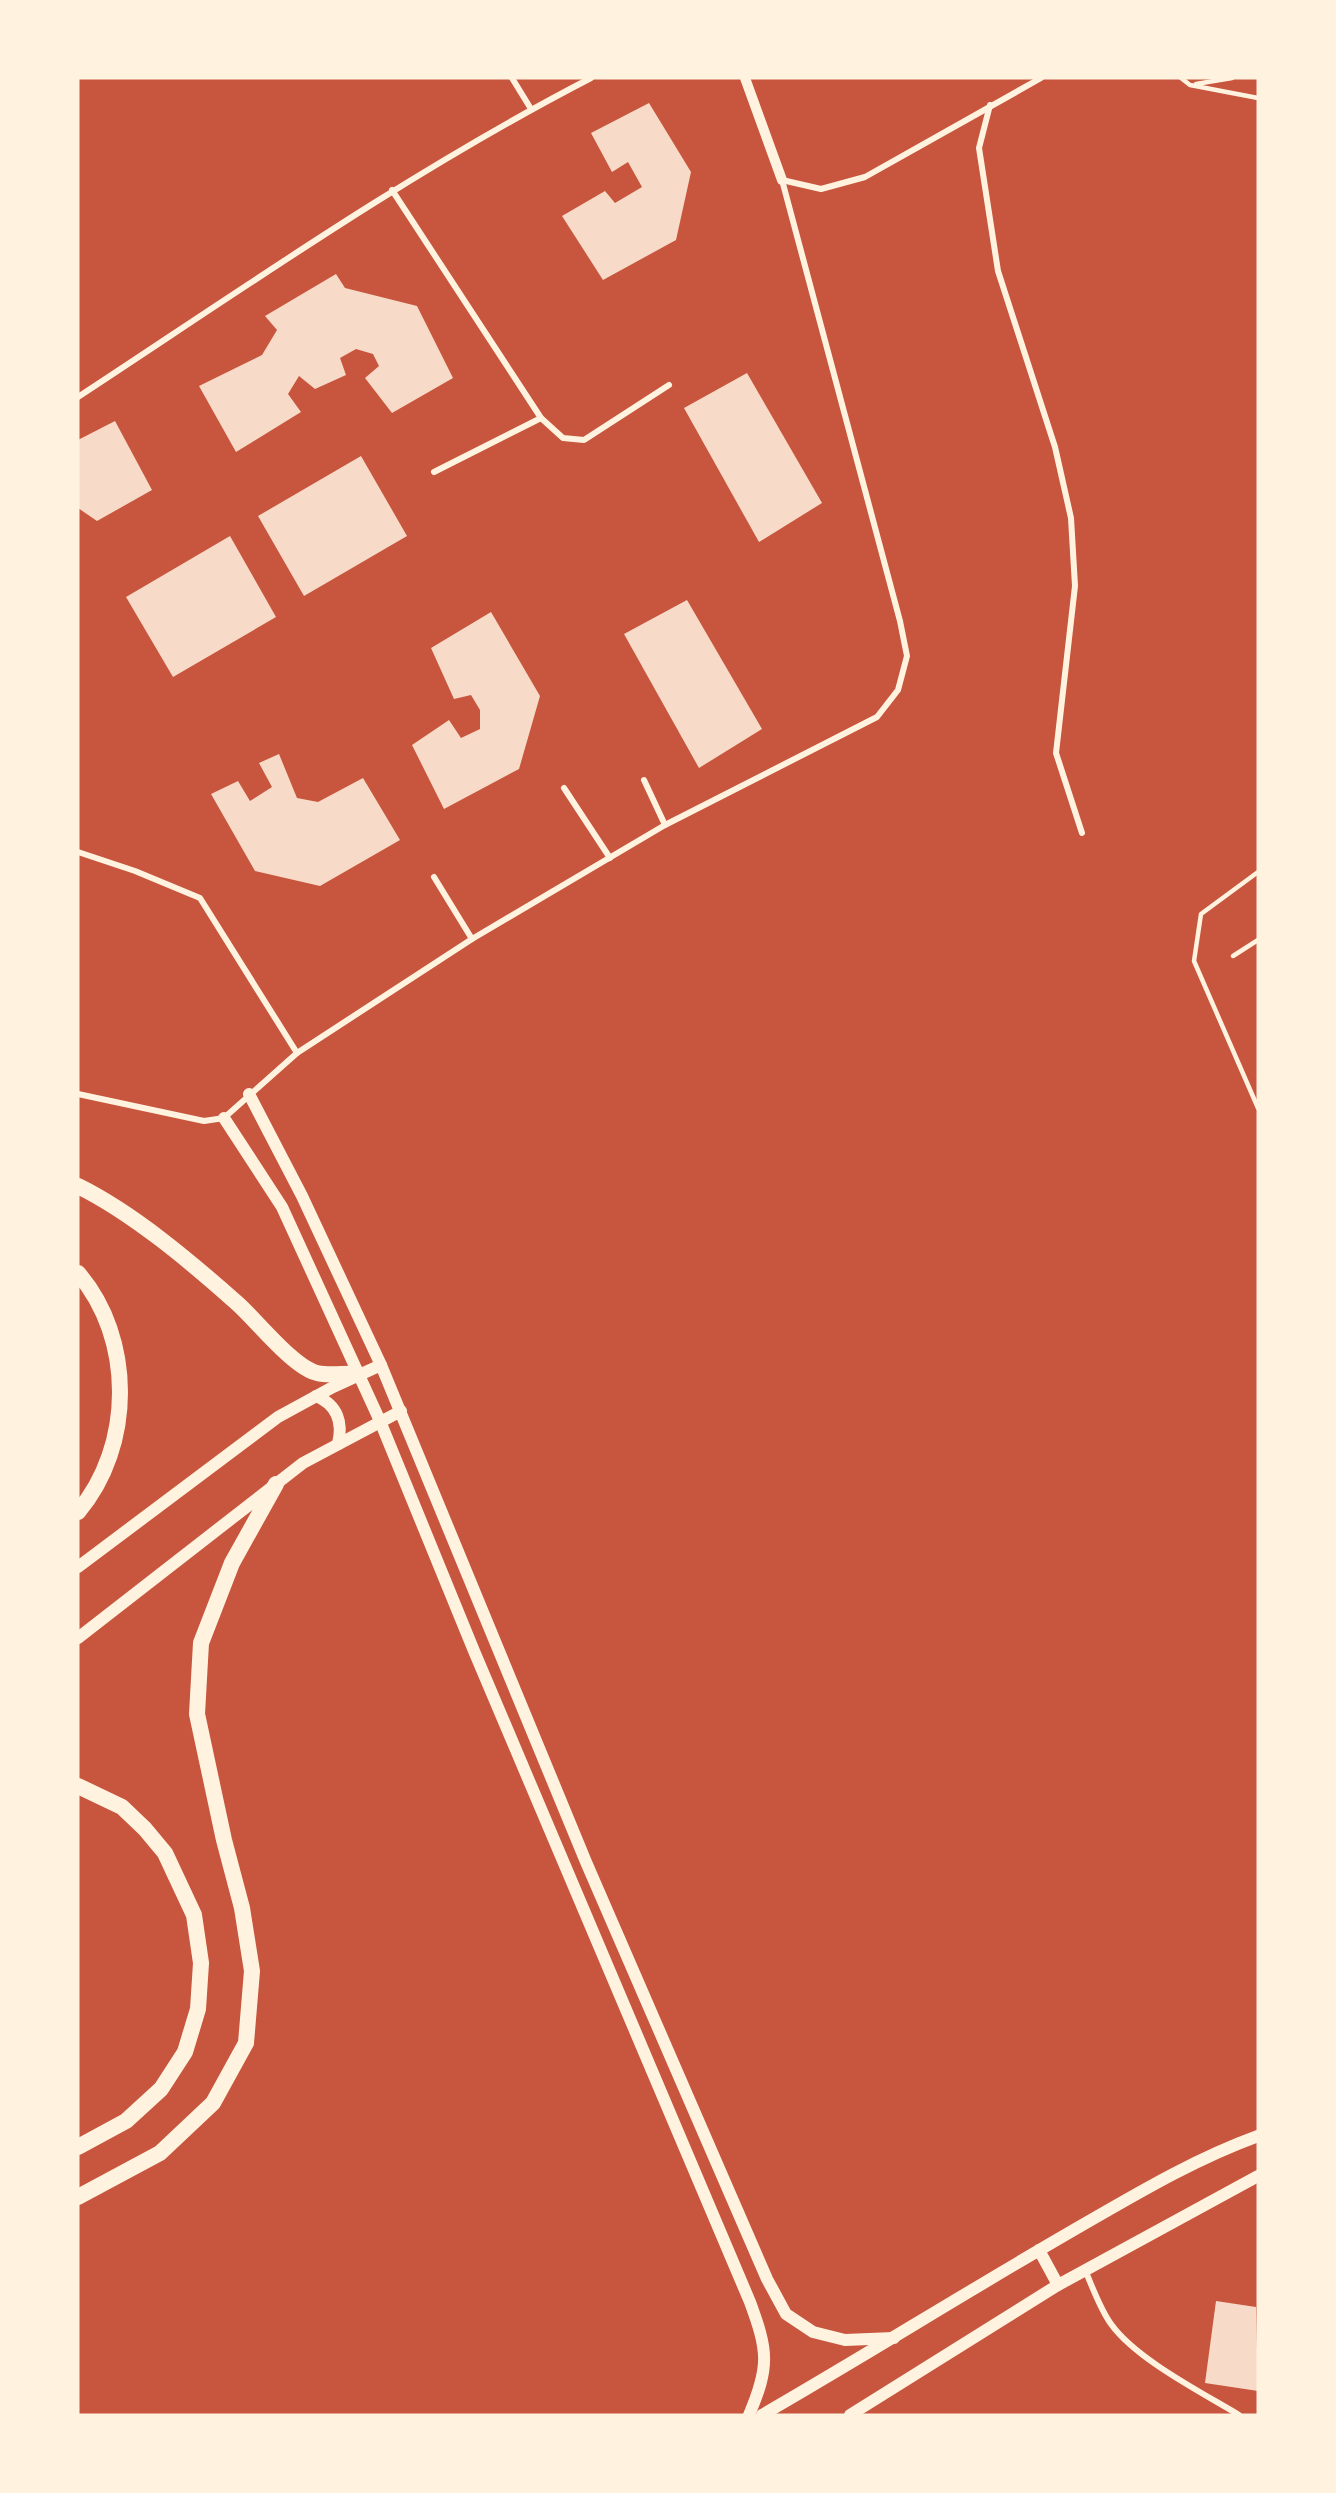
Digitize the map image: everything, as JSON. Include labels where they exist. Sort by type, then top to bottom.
[{"type":"highway","points":[[78,1186],[128,1217],[191,1264],[239,1305],[288,1354],[315,1373],[358,1374]]},
{"type":"highway","points":[[78,1273],[100,1305],[112,1335],[121,1396],[111,1452],[99,1481],[78,1512]]},
{"type":"highway","points":[[78,2197],[160,2153],[213,2103],[246,2043],[252,1971],[242,1908],[224,1840],[198,1714],[201,1643],[232,1563],[276,1484]]},
{"type":"highway","points":[[78,1786],[122,1807],[165,1853],[194,1915],[201,1963],[198,2009],[185,2052],[161,2089],[126,2121],[78,2147]]},
{"type":"main road","points":[[249,1094],[302,1196],[381,1365],[586,1862],[767,2279],[786,2314],[813,2332],[845,2340],[894,2338]]},
{"type":"main road","points":[[224,1118],[282,1207],[380,1421],[474,1651],[753,2310],[765,2351],[762,2386],[749,2415]]},
{"type":"main road","points":[[78,1567],[278,1417],[358,1374],[381,1365]]},
{"type":"main road","points":[[316,1396],[330,1404],[337,1413],[340,1432],[338,1444]]},
{"type":"main road","points":[[78,1638],[303,1463],[401,1412]]},
{"type":"main road","points":[[762,2415],[1039,2250],[1200,2159],[1258,2136]]},
{"type":"main road","points":[[853,2414],[1058,2285],[1258,2176]]},
{"type":"main road","points":[[1039,2250],[1058,2285]]},
{"type":"street","points":[[512,78],[531,109]]},
{"type":"street","points":[[78,398],[392,190],[531,109],[591,78]]},
{"type":"street","points":[[78,1094],[204,1121],[224,1118],[297,1053],[472,939],[665,825],[877,717],[897,690],[907,656],[900,621],[782,180],[745,78]]},
{"type":"street","points":[[782,180],[821,189],[865,177],[1041,78]]},
{"type":"street","points":[[990,105],[979,148],[998,271],[1055,447],[1071,518],[1075,586],[1056,753],[1082,833]]},
{"type":"street","points":[[392,190],[541,418],[563,438],[584,440],[669,385]]},
{"type":"street","points":[[434,472],[541,418]]},
{"type":"street","points":[[644,780],[665,825]]},
{"type":"street","points":[[564,788],[610,858]]},
{"type":"street","points":[[78,852],[135,871],[200,898],[297,1053]]},
{"type":"street","points":[[434,877],[472,939]]},
{"type":"street","points":[[1085,2270],[1110,2323],[1122,2337],[1148,2357],[1239,2415]]},
{"type":"lane","points":[[1181,78],[1190,85],[1258,98]]},
{"type":"lane","points":[[1190,85],[1232,78]]},
{"type":"lane","points":[[1258,872],[1201,914],[1194,961],[1258,1108]]},
{"type":"lane","points":[[1233,956],[1258,940]]},
{"type":"building","points":[[649,103],[691,172],[676,240],[603,280],[562,216],[605,191],[615,203],[642,187],[628,162],[612,172],[591,133]]},
{"type":"building","points":[[336,274],[345,288],[417,306],[453,378],[392,413],[365,378],[379,366],[373,354],[356,349],[340,358],[346,375],[315,389],[299,376],[288,394],[301,412],[236,452],[199,386],[262,355],[277,330],[265,316]]},
{"type":"building","points":[[747,373],[822,503],[759,542],[684,408]]},
{"type":"building","points":[[115,421],[152,490],[97,521],[78,508],[78,440]]},
{"type":"building","points":[[361,456],[407,536],[304,596],[258,516]]},
{"type":"building","points":[[230,536],[276,617],[173,677],[126,597]]},
{"type":"building","points":[[687,600],[762,729],[699,768],[624,634]]},
{"type":"building","points":[[491,612],[540,696],[519,769],[444,809],[412,745],[449,720],[461,738],[480,729],[480,710],[471,695],[454,699],[431,648]]},
{"type":"building","points":[[279,754],[297,798],[318,802],[363,778],[400,840],[320,886],[255,871],[211,794],[238,781],[250,801],[272,787],[259,763]]},
{"type":"building","points":[[1216,2301],[1256,2307],[1258,2391],[1205,2383]]}]
